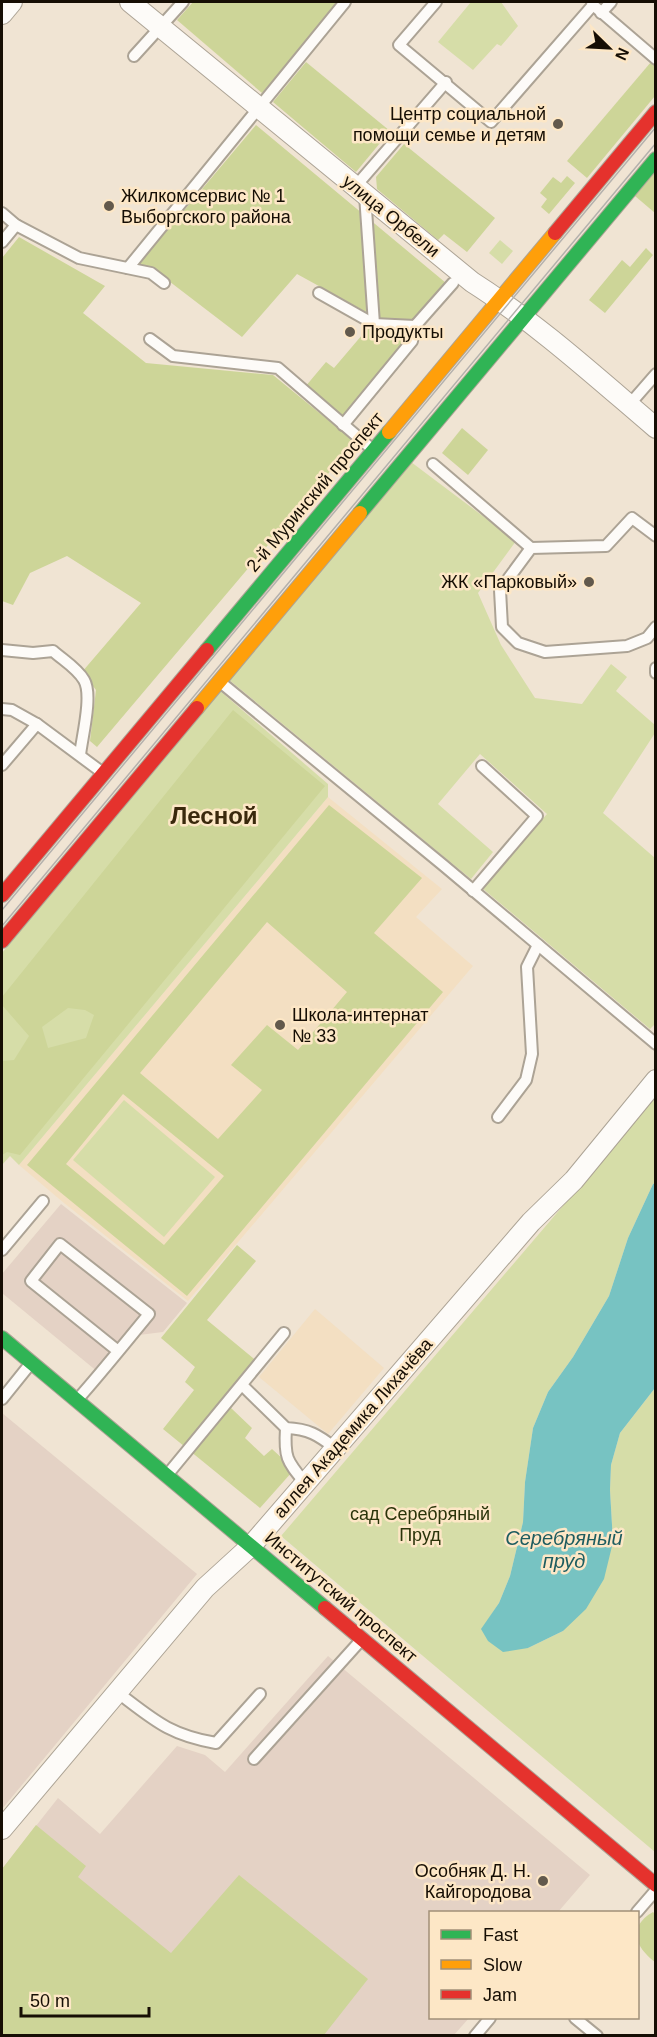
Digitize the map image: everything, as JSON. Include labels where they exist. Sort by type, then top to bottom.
[{"type":"main road","name":"2-й Муринский проспект","points":[[2,895],[656,112]]},
{"type":"main road","points":[[2,941],[656,159]]},
{"type":"main road","name":"Институтский проспект","points":[[2,1338],[656,1885]]},
{"type":"street","points":[[2,14],[12,2]]},
{"type":"street","name":"улица Орбели","points":[[130,2],[472,282],[523,317],[656,428]]},
{"type":"street","name":"аллея Академика Лихачёва","points":[[2,1829],[204,1588],[251,1546],[531,1222],[574,1180],[656,1080]]},
{"type":"lane","points":[[134,56],[183,2]]},
{"type":"lane","points":[[129,268],[345,2]]},
{"type":"lane","points":[[436,2],[399,45],[491,122],[595,6],[610,2]]},
{"type":"lane","points":[[595,6],[656,59]]},
{"type":"lane","points":[[374,324],[360,191],[446,82]]},
{"type":"lane","points":[[2,213],[16,225],[79,258],[151,273],[164,283]]},
{"type":"lane","points":[[2,242],[16,225]]},
{"type":"lane","points":[[343,425],[412,341],[415,326],[453,283]]},
{"type":"lane","points":[[320,293],[374,324],[415,326]]},
{"type":"lane","points":[[150,339],[173,357],[278,368],[373,450]]},
{"type":"lane","points":[[629,405],[656,374]]},
{"type":"lane","points":[[433,464],[531,548],[606,546],[632,518],[656,536]]},
{"type":"lane","points":[[531,548],[500,590],[502,627],[518,643],[545,652],[627,646],[647,638],[656,627]]},
{"type":"lane","points":[[2,650],[53,651],[77,671],[85,681],[88,692],[80,755]]},
{"type":"lane","points":[[656,668],[656,673]]},
{"type":"lane","points":[[219,680],[656,1044]]},
{"type":"lane","points":[[2,709],[12,710],[37,724],[104,773]]},
{"type":"lane","points":[[2,765],[37,724]]},
{"type":"lane","points":[[473,891],[537,816],[482,766]]},
{"type":"lane","points":[[498,1118],[526,1080],[532,1054],[527,967],[538,945]]},
{"type":"lane","points":[[2,1250],[43,1201]]},
{"type":"lane","points":[[77,1401],[118,1351],[148,1314],[60,1244],[30,1281],[118,1351]]},
{"type":"lane","points":[[167,1475],[284,1333]]},
{"type":"lane","points":[[2,1399],[31,1363]]},
{"type":"lane","points":[[242,1384],[286,1428],[302,1429],[316,1434],[336,1448]]},
{"type":"lane","points":[[286,1428],[285,1450],[290,1465],[305,1483]]},
{"type":"lane","points":[[254,1759],[362,1639]]},
{"type":"lane","points":[[117,1692],[164,1727],[190,1738],[216,1743],[260,1694]]},
{"type":"lane","points":[[639,1911],[656,1890]]},
{"type":"lane","points":[[476,2036],[489,2019]]},
{"type":"lane","points":[[576,2019],[597,2036]]},
{"type":"shaded area","name":"Школа-интернат № 33","points":[[328,797],[442,889],[416,917],[473,966],[188,1301],[19,1165]]},
{"type":"shaded area","points":[[61,1204],[187,1303],[163,1332],[139,1335],[104,1377],[2,1293],[2,1274]]},
{"type":"shaded area","points":[[315,1309],[384,1368],[328,1434],[259,1377]]},
{"type":"shaded area","points":[[2,1413],[197,1574],[2,1809]]},
{"type":"shaded area","points":[[328,1656],[590,1875],[559,1911],[429,1911],[429,2019],[468,2019],[454,2035],[2,2036],[2,1869],[58,1798],[100,1834],[177,1746],[205,1755],[225,1772]]},
{"type":"green space","points":[[193,2],[340,2],[262,93],[177,20]]},
{"type":"green space","points":[[471,2],[501,2],[518,26],[501,46],[497,44],[473,70],[438,42]]},
{"type":"green space","points":[[306,62],[390,131],[356,172],[273,102]]},
{"type":"green space","points":[[651,62],[655,65],[655,96],[587,178],[567,161]]},
{"type":"green space","points":[[256,125],[446,283],[414,321],[377,318],[297,274],[242,337],[161,275],[138,265]]},
{"type":"green space","points":[[404,144],[495,218],[467,252],[444,234],[438,240],[377,189],[376,177]]},
{"type":"green space","points":[[655,172],[655,213],[635,196]]},
{"type":"green space","points":[[567,176],[575,183],[549,214],[541,207],[547,199],[540,193],[553,177],[561,183]]},
{"type":"green space","points":[[19,237],[105,286],[83,313],[146,363],[273,375],[355,442],[97,747],[90,741],[96,690],[82,672],[141,603],[67,556],[30,573],[13,605],[2,601],[2,258]]},
{"type":"green space","points":[[500,240],[513,251],[502,264],[489,253]]},
{"type":"green space","points":[[646,248],[653,255],[605,313],[589,300],[622,260],[630,267]]},
{"type":"green space","points":[[368,328],[409,330],[407,342],[341,418],[305,387],[326,362],[334,368]]},
{"type":"green space","points":[[462,428],[488,450],[468,475],[442,453]]},
{"type":"green space","points":[[411,462],[516,541],[478,593],[501,645],[535,698],[582,704],[611,664],[627,677],[616,691],[655,725],[655,733],[603,813],[655,858],[656,1023],[650,1029],[482,888],[547,814],[480,754],[438,804],[493,852],[471,879],[228,679]]},
{"type":"green space","points":[[219,690],[328,784],[328,797],[19,1165],[10,1156],[2,1165],[2,953]]},
{"type":"green space","points":[[233,710],[325,786],[20,1155],[7,1152],[2,1155],[2,1061],[14,1060],[29,1036],[2,1005],[2,997]],"holes":[[[68,1008],[85,1010],[94,1015],[86,1038],[48,1048],[42,1027]]]},
{"type":"green space","points":[[329,805],[422,878],[374,933],[443,992],[187,1296],[27,1165]],"holes":[[[267,922],[347,992],[298,1050],[267,1025],[231,1065],[262,1090],[218,1139],[140,1073]],[[123,1094],[224,1176],[164,1245],[66,1164]]]},
{"type":"green space","name":"сад Серебряный Пруд","points":[[655,1098],[655,1183],[628,1238],[609,1296],[573,1357],[548,1392],[533,1428],[525,1482],[523,1522],[510,1576],[499,1603],[482,1629],[528,1648],[563,1631],[613,1542],[611,1465],[620,1433],[655,1388],[655,1852],[281,1536]]},
{"type":"green space","points":[[124,1100],[215,1177],[164,1237],[73,1160]]},
{"type":"green space","points":[[237,1245],[256,1261],[207,1320],[264,1367],[231,1408],[252,1428],[245,1438],[264,1456],[272,1449],[284,1460],[292,1472],[260,1508],[163,1429],[194,1390],[185,1382],[195,1367],[161,1338]]},
{"type":"green space","points":[[36,1825],[86,1866],[78,1877],[171,1953],[239,1875],[368,1979],[324,2035],[2,2035],[2,1869]]},
{"type":"green space","points":[[653,1912],[655,1914],[655,1962],[639,1944],[639,1926]]},
{"type":"water","name":"Серебряный пруд","points":[[655,1183],[655,1388],[620,1433],[611,1465],[613,1542],[604,1579],[586,1609],[563,1631],[528,1648],[503,1652],[488,1641],[481,1629],[499,1603],[510,1576],[523,1522],[525,1482],[533,1428],[548,1392],[573,1357],[609,1296],[628,1238]]},
{"type":"tram line","points":[[2,910],[656,127]]},
{"type":"tram line","points":[[2,926],[656,143]]},
{"type":"traffic: fast","points":[[360,513],[656,159]]},
{"type":"traffic: fast","points":[[207,650],[389,432]]},
{"type":"traffic: fast","points":[[2,1338],[325,1608]]},
{"type":"traffic: slow","points":[[389,432],[555,233]]},
{"type":"traffic: slow","points":[[197,708],[360,513]]},
{"type":"traffic: jam","points":[[555,233],[656,112]]},
{"type":"traffic: jam","points":[[2,895],[207,650]]},
{"type":"traffic: jam","points":[[2,941],[197,708]]},
{"type":"traffic: jam","points":[[325,1608],[656,1885]]},
{"type":"place","name":"Центр социальной помощи семье и детям","points":[[558,124]]},
{"type":"place","name":"Жилкомсервис № 1 Выборгского района","points":[[109,206]]},
{"type":"place","name":"Продукты","points":[[350,332]]},
{"type":"place","name":"ЖК «Парковый»","points":[[589,582]]},
{"type":"place","name":"Школа-интернат № 33","points":[[280,1025]]},
{"type":"place","name":"Особняк Д. Н. Кайгородова","points":[[543,1881]]},
{"type":"district","name":"Лесной","points":[[214,815]]}]
